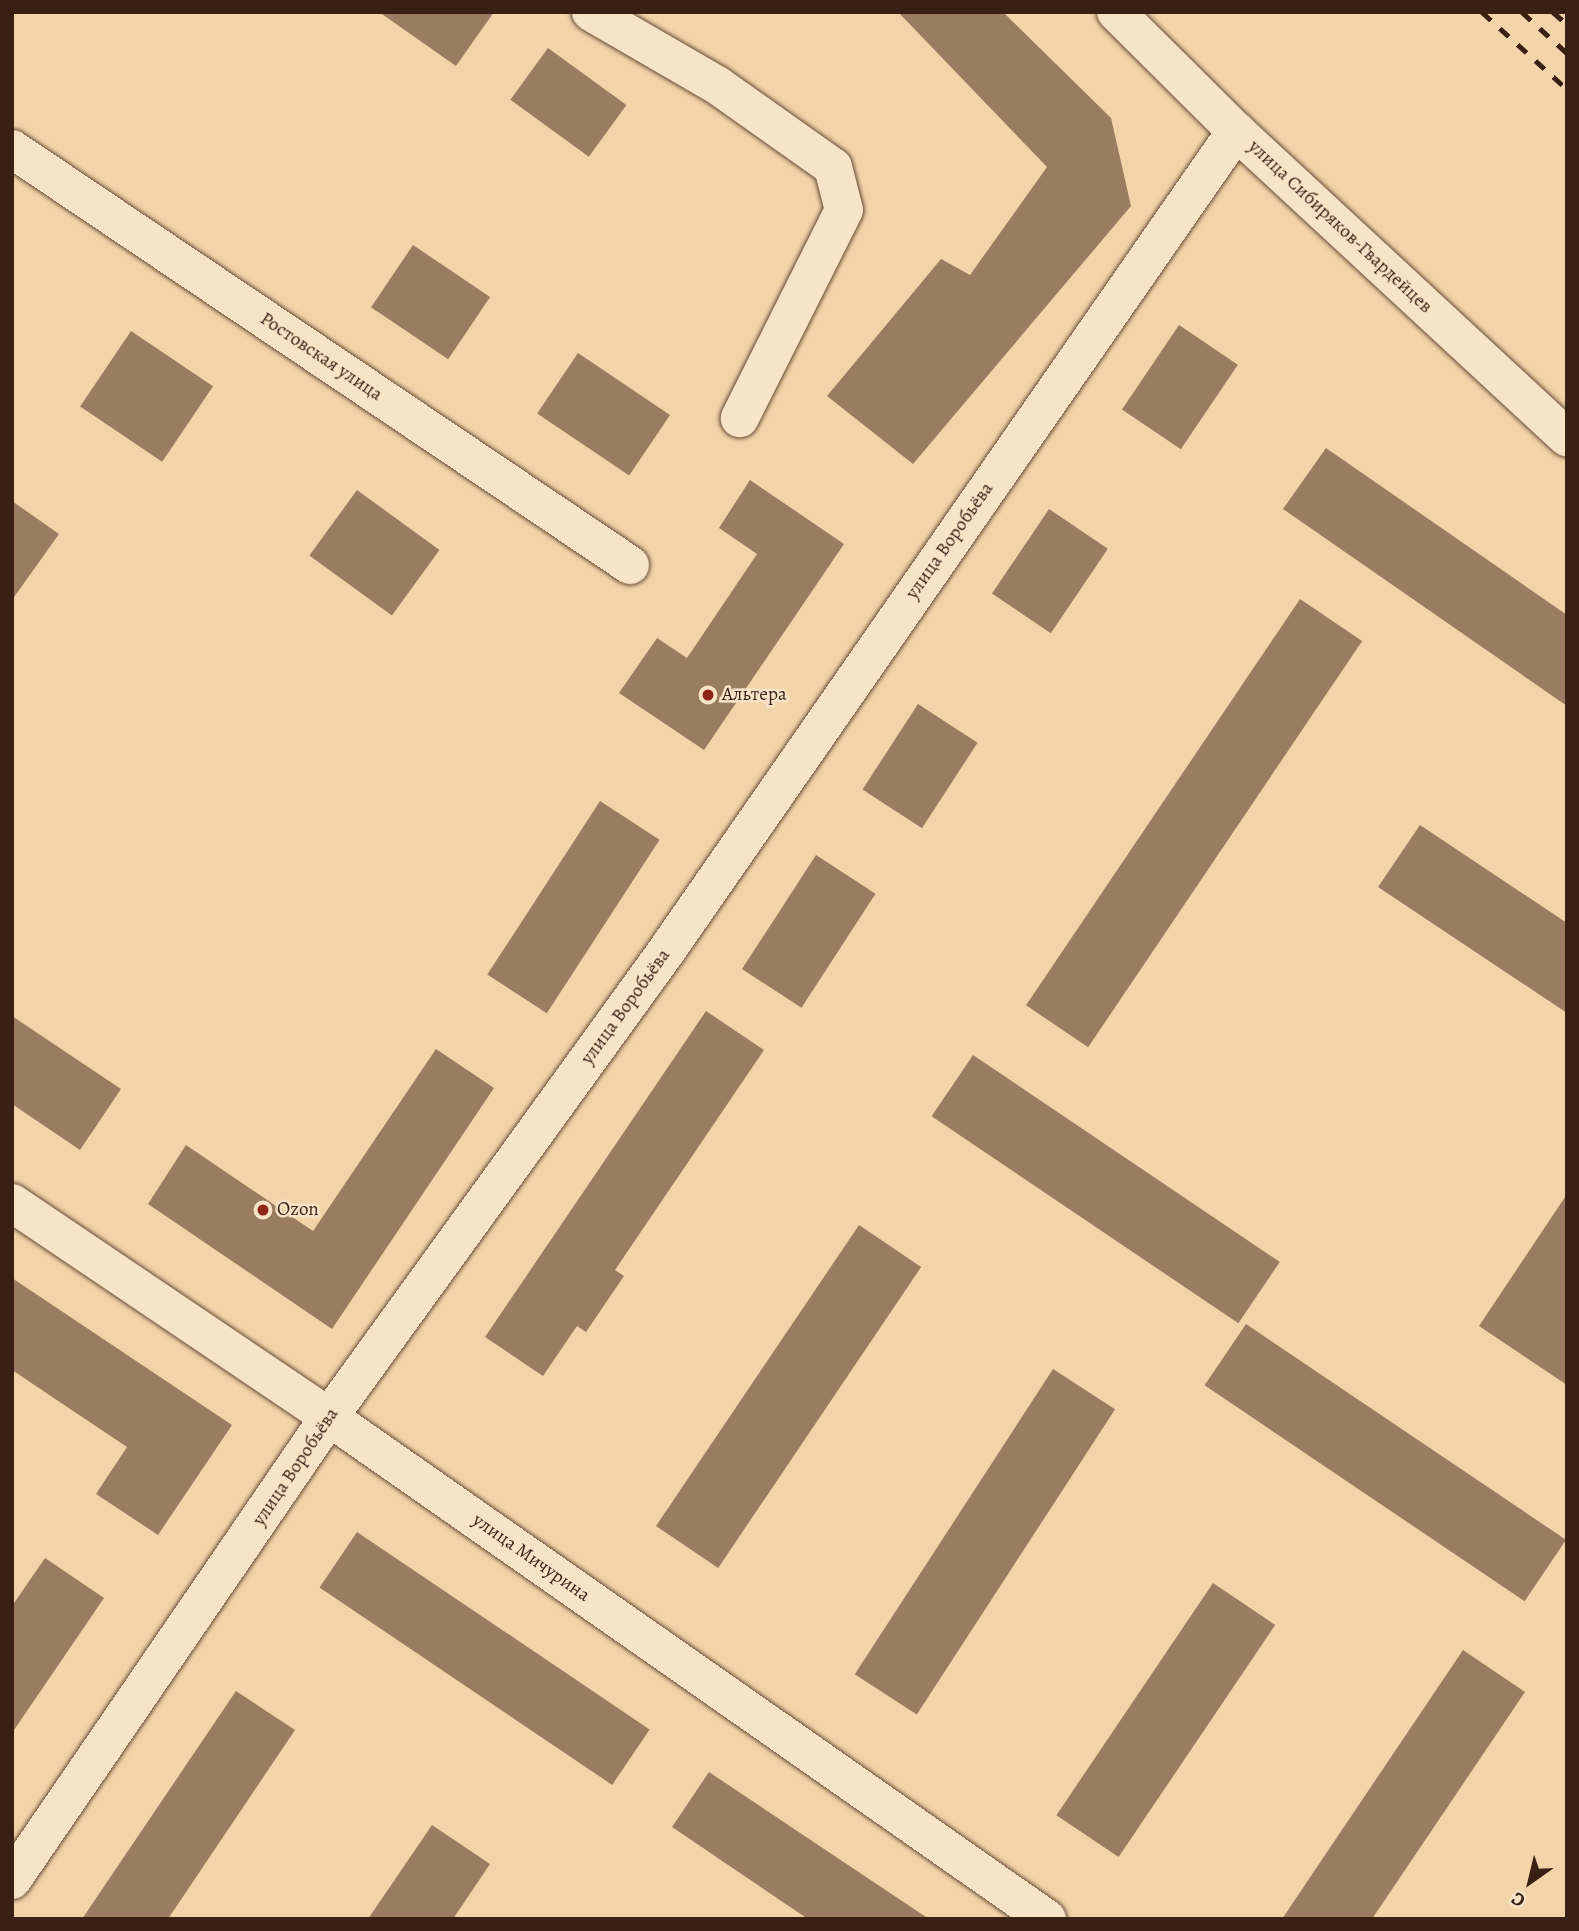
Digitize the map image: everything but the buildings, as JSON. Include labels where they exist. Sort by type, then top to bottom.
[{"type":"street","points":[[591,12],[717,85],[833,167],[844,210],[740,418]]},
{"type":"street","name":"улица Сибиряков-Гвардейцев","points":[[1116,12],[1236,131],[1567,437]]},
{"type":"street","name":"улица Воробьёва","points":[[12,1880],[329,1417],[665,953],[1236,131]]},
{"type":"street","name":"Ростовская улица","points":[[12,149],[630,565]]},
{"type":"street","name":"улица Мичурина","points":[[12,1203],[329,1417],[1047,1919]]},
{"type":"railway","points":[[1482,12],[1567,89]]},
{"type":"railway","points":[[1522,12],[1567,53]]},
{"type":"railway","points":[[1553,12],[1567,24]]},
{"type":"place","name":"Альтера","points":[[708,695]]},
{"type":"place","name":"Ozon","points":[[263,1210]]}]
